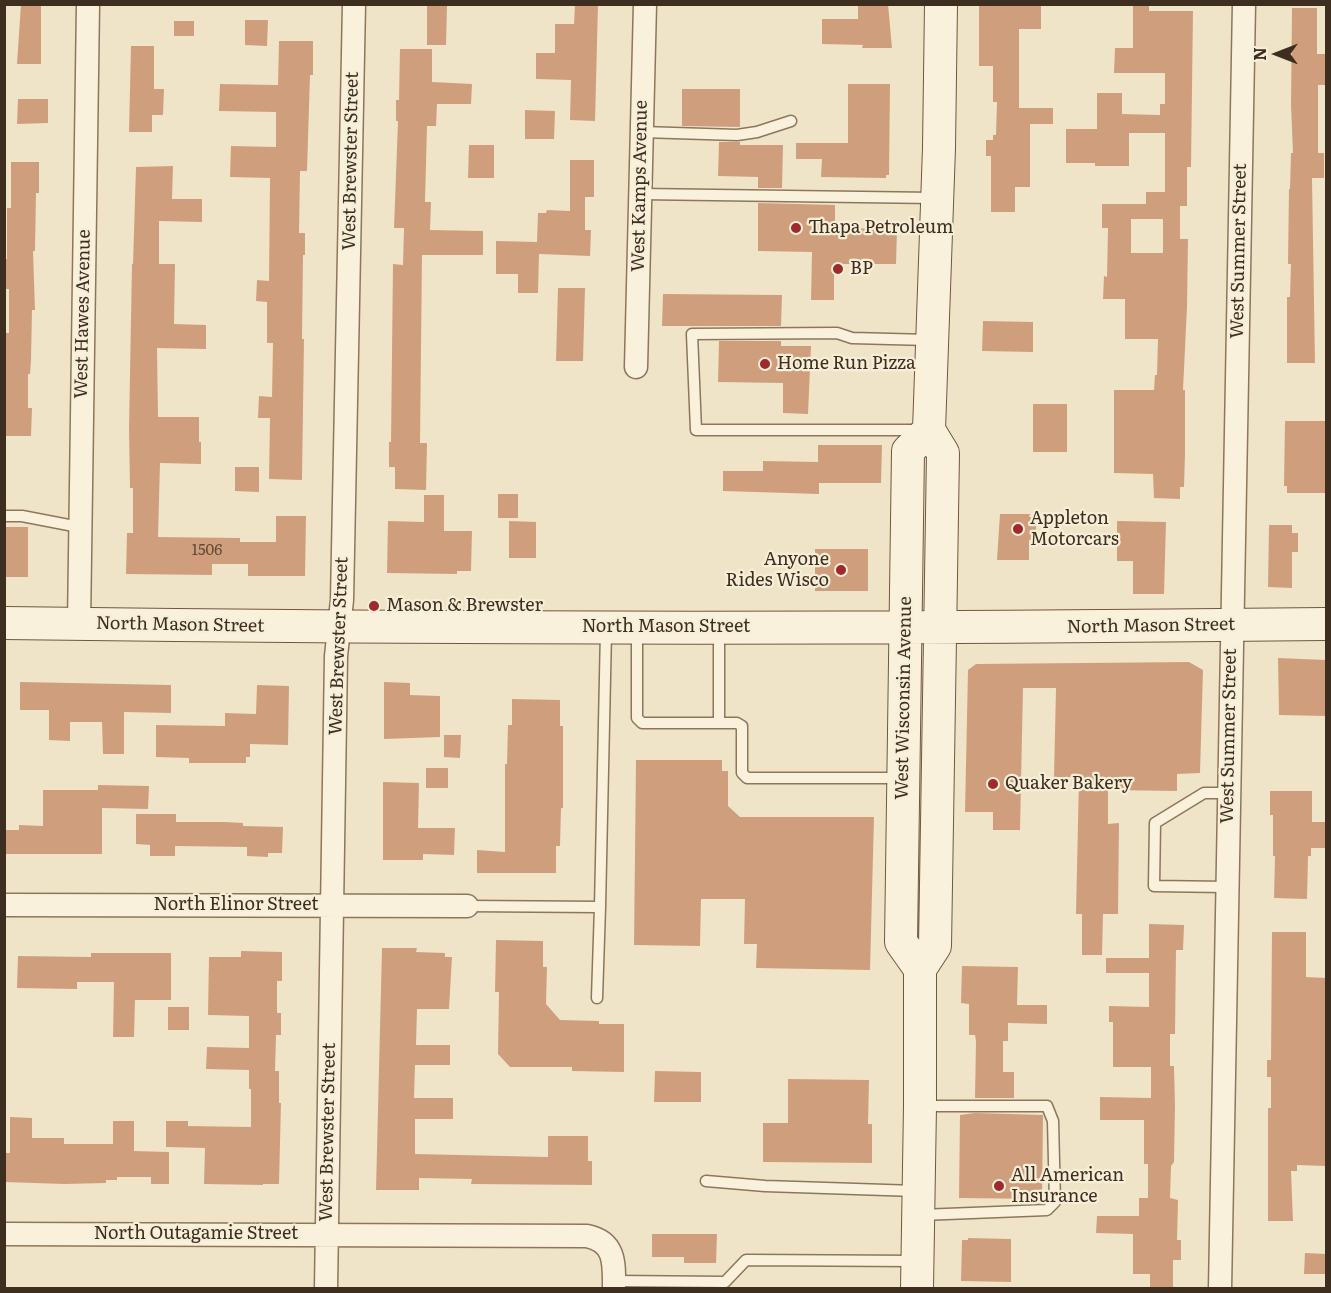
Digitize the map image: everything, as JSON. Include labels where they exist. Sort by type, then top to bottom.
[{"type":"main road","name":"West Wisconsin Avenue","points":[[918,441],[943,453],[935,946],[920,969],[901,942],[905,627],[918,441],[932,340],[941,4]]},
{"type":"main road","name":"North Mason Street","points":[[4,623],[606,627],[1326,624]]},
{"type":"main road","points":[[905,627],[920,657],[921,850],[935,903]]},
{"type":"main road","points":[[917,1275],[920,969]]},
{"type":"street","name":"West Hawes Avenue","points":[[79,624],[88,4]]},
{"type":"street","name":"West Brewster Street","points":[[326,1288],[336,656],[342,589],[354,4]]},
{"type":"street","name":"West Kamps Avenue","points":[[636,367],[645,4]]},
{"type":"street","name":"West Summer Street","points":[[1220,1288],[1244,4]]},
{"type":"street","name":"North Elinor Street","points":[[4,905],[467,906]]},
{"type":"street","name":"North Outagamie Street","points":[[4,1234],[579,1235],[603,1241],[613,1258],[614,1285]]},
{"type":"lane","points":[[642,132],[737,135],[757,132],[791,121]]},
{"type":"lane","points":[[640,194],[937,198]]},
{"type":"lane","points":[[918,441],[696,430],[692,334],[837,333],[852,338],[932,340]]},
{"type":"lane","points":[[4,516],[22,516],[79,527]]},
{"type":"lane","points":[[597,998],[606,627]]},
{"type":"lane","points":[[637,627],[637,718],[642,723],[737,723],[742,726],[742,773],[747,778],[903,778]]},
{"type":"lane","points":[[719,627],[719,723]]},
{"type":"lane","points":[[1226,887],[1154,886],[1155,823],[1203,793],[1228,793]]},
{"type":"lane","points":[[467,906],[600,907]]},
{"type":"lane","points":[[706,1181],[918,1203],[1047,1210],[1055,1203],[1053,1120],[1047,1106],[920,1106]]},
{"type":"lane","points":[[614,1285],[725,1285],[746,1260],[917,1275]]},
{"type":"building","points":[[21,4],[41,4],[41,64],[17,64]]},
{"type":"building","points":[[575,4],[598,4],[595,121],[570,120],[571,80],[536,79],[536,53],[555,53],[555,24],[574,24]]},
{"type":"building","points":[[858,4],[888,4],[892,48],[822,44],[822,19],[858,19]]},
{"type":"building","points":[[979,4],[1041,4],[1041,29],[1019,29],[1019,108],[1053,108],[1053,124],[1030,124],[1030,187],[1015,187],[1015,212],[991,212],[991,156],[986,156],[986,140],[993,140],[993,135],[996,135],[997,102],[993,102],[993,66],[979,66]]},
{"type":"building","points":[[1133,5],[1149,5],[1149,11],[1193,11],[1191,167],[1187,167],[1187,206],[1180,206],[1180,239],[1188,239],[1183,390],[1185,390],[1184,487],[1180,487],[1180,499],[1154,498],[1153,474],[1114,473],[1114,390],[1154,390],[1155,375],[1157,375],[1158,339],[1125,339],[1125,299],[1103,299],[1104,276],[1107,277],[1108,228],[1102,228],[1102,204],[1146,204],[1146,192],[1165,192],[1165,133],[1129,133],[1129,166],[1066,163],[1066,129],[1097,129],[1097,93],[1122,93],[1122,114],[1160,115],[1160,104],[1165,104],[1165,73],[1114,73],[1115,48],[1133,48]],"holes":[[[1131,219],[1163,219],[1163,253],[1131,253]]]},
{"type":"building","points":[[427,6],[447,6],[446,45],[427,45]]},
{"type":"building","points":[[1292,8],[1317,8],[1317,54],[1326,54],[1326,85],[1318,85],[1318,153],[1324,153],[1324,178],[1312,178],[1315,363],[1287,363],[1287,297],[1290,297],[1291,264],[1288,264],[1289,189],[1291,153],[1293,153]]},
{"type":"building","points":[[245,20],[268,20],[267,46],[245,45]]},
{"type":"building","points":[[174,21],[194,21],[194,36],[174,36]]},
{"type":"building","points":[[279,41],[313,41],[307,171],[300,171],[299,233],[305,233],[302,480],[269,479],[270,418],[258,418],[259,396],[272,397],[273,343],[267,343],[267,302],[256,301],[257,280],[269,281],[270,178],[230,177],[231,146],[276,147],[276,112],[219,111],[220,84],[278,85]]},
{"type":"building","points":[[131,46],[154,46],[154,89],[164,89],[163,115],[152,115],[152,132],[129,132]]},
{"type":"building","points":[[400,49],[432,49],[432,82],[472,84],[471,104],[437,104],[436,126],[427,126],[425,202],[431,202],[430,230],[483,231],[483,255],[422,255],[420,443],[427,443],[426,490],[395,489],[395,467],[389,467],[393,264],[403,265],[404,228],[394,228],[398,121],[396,121],[396,100],[399,100]]},
{"type":"building","points":[[848,84],[890,84],[889,175],[886,175],[886,178],[821,177],[822,159],[796,159],[796,143],[848,143]]},
{"type":"building","points":[[682,89],[740,89],[740,127],[682,126]]},
{"type":"building","points":[[18,99],[48,99],[48,123],[17,124]]},
{"type":"building","points":[[525,110],[555,111],[554,139],[525,139]]},
{"type":"building","points":[[719,142],[740,142],[740,145],[783,145],[782,188],[758,188],[758,177],[718,176]]},
{"type":"building","points":[[469,145],[494,145],[494,178],[468,178]]},
{"type":"building","points":[[570,160],[594,160],[594,197],[585,197],[585,230],[591,230],[590,256],[539,254],[538,293],[518,293],[518,274],[496,274],[496,241],[537,242],[538,213],[546,213],[547,210],[570,211]]},
{"type":"building","points":[[11,162],[39,162],[39,193],[36,193],[35,251],[33,251],[35,310],[32,310],[31,360],[30,374],[28,374],[28,408],[32,408],[31,436],[4,436],[4,333],[9,333],[9,289],[4,289],[4,259],[7,259],[7,208],[11,208]]},
{"type":"building","points":[[173,166],[172,199],[202,199],[202,222],[159,221],[159,264],[175,264],[174,324],[206,325],[206,349],[157,348],[158,417],[199,417],[199,442],[201,442],[201,464],[160,463],[158,537],[240,538],[240,542],[276,542],[276,516],[306,516],[305,576],[248,576],[248,564],[212,564],[212,575],[126,574],[127,533],[133,533],[129,428],[136,167]]},
{"type":"building","points":[[758,203],[835,205],[835,228],[897,229],[896,264],[834,264],[834,300],[811,300],[812,252],[758,251]]},
{"type":"building","points":[[558,288],[585,288],[583,361],[556,361]]},
{"type":"building","points":[[663,294],[782,295],[781,326],[662,326]]},
{"type":"building","points":[[983,321],[1033,322],[1033,352],[982,351]]},
{"type":"building","name":"Home Run Pizza","points":[[719,341],[781,341],[781,346],[811,346],[808,414],[783,413],[783,383],[718,382]]},
{"type":"building","points":[[1033,404],[1067,404],[1067,452],[1033,452]]},
{"type":"building","points":[[1285,421],[1326,421],[1326,493],[1287,493],[1287,486],[1284,486]]},
{"type":"building","points":[[818,445],[882,445],[881,483],[819,483],[819,494],[723,491],[723,471],[763,471],[763,461],[818,462]]},
{"type":"building","points":[[235,467],[259,467],[259,492],[235,491]]},
{"type":"building","points":[[498,494],[518,494],[518,518],[498,518]]},
{"type":"building","points":[[424,495],[444,495],[444,531],[472,531],[471,571],[457,571],[457,574],[387,573],[388,521],[424,522]]},
{"type":"building","name":"Appleton Motorcars","points":[[1000,514],[1030,514],[1029,517],[1036,517],[1036,540],[1029,540],[1029,560],[997,560]]},
{"type":"building","points":[[509,521],[536,522],[536,558],[509,558]]},
{"type":"building","points":[[1117,521],[1166,522],[1164,594],[1133,594],[1133,561],[1117,561]]},
{"type":"building","points":[[1269,525],[1292,525],[1292,533],[1298,533],[1298,552],[1292,552],[1292,588],[1268,587]]},
{"type":"building","points":[[4,527],[28,527],[28,577],[4,577]]},
{"type":"building","name":"Anyone Rides Wisco","points":[[815,549],[868,549],[868,591],[815,591]]},
{"type":"building","points":[[1278,658],[1326,660],[1326,716],[1279,715]]},
{"type":"building","name":"Quaker Bakery","points":[[1189,662],[1203,670],[1200,773],[1177,774],[1177,791],[1108,790],[1108,824],[1119,823],[1118,914],[1103,914],[1102,955],[1082,955],[1082,914],[1076,914],[1079,777],[1054,777],[1056,688],[1023,688],[1020,830],[993,830],[993,812],[965,812],[968,670],[976,664]]},
{"type":"building","points":[[20,682],[171,685],[171,713],[124,712],[124,754],[103,754],[102,722],[70,722],[70,741],[49,740],[49,710],[20,710]]},
{"type":"building","points":[[384,682],[410,683],[410,695],[440,696],[440,737],[384,739]]},
{"type":"building","points":[[257,685],[289,686],[288,745],[250,744],[250,757],[246,757],[246,763],[189,763],[189,758],[156,757],[156,725],[225,726],[225,713],[256,714]]},
{"type":"building","points":[[512,699],[560,700],[560,726],[563,726],[563,808],[561,808],[560,846],[556,846],[556,873],[477,873],[477,850],[505,852],[505,764],[507,764],[508,725],[512,725]]},
{"type":"building","points":[[444,735],[461,735],[460,758],[444,757]]},
{"type":"building","points":[[636,760],[722,760],[722,771],[728,771],[728,806],[740,817],[874,817],[870,970],[756,968],[757,944],[744,944],[745,899],[701,899],[700,946],[634,945]]},
{"type":"building","points":[[426,768],[448,768],[448,788],[426,788]]},
{"type":"building","points":[[383,782],[419,783],[418,828],[455,828],[454,855],[423,854],[423,860],[383,860]]},
{"type":"building","points":[[98,785],[149,786],[148,809],[102,808],[102,854],[4,854],[4,830],[19,830],[19,825],[43,826],[43,790],[98,790]]},
{"type":"building","points":[[1270,791],[1312,791],[1312,822],[1326,822],[1326,848],[1311,848],[1311,856],[1308,856],[1307,899],[1274,898],[1275,856],[1273,856],[1273,815],[1270,815]]},
{"type":"building","points":[[136,814],[176,814],[176,822],[224,822],[243,823],[243,826],[283,827],[282,853],[268,853],[268,857],[247,856],[247,847],[175,846],[175,856],[150,856],[150,845],[136,844]]},
{"type":"building","points":[[1149,924],[1184,925],[1183,950],[1176,950],[1175,1034],[1170,1034],[1170,1066],[1174,1066],[1175,1106],[1174,1162],[1171,1166],[1170,1198],[1178,1200],[1177,1240],[1181,1240],[1181,1260],[1173,1260],[1173,1288],[1150,1288],[1150,1274],[1133,1274],[1133,1234],[1096,1233],[1097,1216],[1139,1216],[1139,1198],[1148,1198],[1148,1164],[1144,1164],[1144,1120],[1100,1120],[1100,1097],[1151,1098],[1151,1067],[1113,1067],[1113,1022],[1109,1022],[1109,1006],[1149,1007],[1149,973],[1106,973],[1106,958],[1149,958]]},
{"type":"building","points":[[1272,932],[1306,932],[1306,977],[1326,978],[1326,1166],[1297,1165],[1297,1171],[1291,1171],[1293,1221],[1268,1221],[1268,1108],[1271,1108],[1271,1077],[1267,1077],[1267,1060],[1271,1060]]},
{"type":"building","points":[[496,940],[543,941],[543,967],[547,967],[546,1004],[560,1020],[624,1024],[624,1072],[572,1071],[572,1067],[510,1067],[498,1054],[499,992],[495,992]]},
{"type":"building","points":[[382,948],[417,948],[416,952],[445,953],[445,957],[452,957],[449,1009],[417,1009],[416,1045],[450,1045],[450,1065],[415,1065],[414,1098],[453,1098],[453,1119],[415,1119],[415,1154],[548,1157],[548,1136],[588,1136],[588,1161],[592,1161],[592,1185],[471,1184],[472,1179],[419,1178],[419,1190],[376,1190]]},
{"type":"building","points":[[241,951],[282,952],[282,981],[277,981],[277,1013],[281,1013],[281,1035],[276,1035],[275,1071],[279,1071],[279,1103],[281,1103],[279,1184],[204,1184],[205,1148],[166,1147],[166,1121],[188,1121],[188,1126],[251,1127],[249,1070],[206,1069],[207,1047],[249,1048],[249,1016],[208,1015],[209,957],[241,957]]},
{"type":"building","points":[[91,953],[171,953],[171,1000],[135,1000],[134,1037],[113,1037],[114,982],[77,982],[77,989],[17,988],[18,956],[91,957]]},
{"type":"building","points":[[962,966],[1018,967],[1017,1005],[1047,1005],[1047,1024],[1008,1023],[1008,1041],[1003,1041],[1003,1072],[1014,1072],[1014,1098],[975,1098],[976,1041],[975,1035],[969,1035],[969,1004],[961,1003]]},
{"type":"building","points":[[168,1007],[189,1007],[189,1030],[168,1030]]},
{"type":"building","points":[[655,1071],[701,1072],[701,1102],[654,1102]]},
{"type":"building","points":[[788,1079],[869,1080],[868,1124],[872,1124],[872,1163],[763,1162],[763,1123],[788,1123]]},
{"type":"building","points":[[975,1113],[1043,1115],[1042,1199],[959,1198],[960,1115]]},
{"type":"building","points":[[10,1117],[32,1118],[32,1138],[64,1138],[64,1144],[113,1144],[113,1121],[134,1121],[134,1151],[169,1152],[169,1184],[151,1184],[151,1177],[117,1177],[117,1180],[106,1180],[106,1183],[4,1182],[4,1153],[10,1153]]},
{"type":"building","points":[[652,1234],[717,1234],[716,1263],[684,1263],[684,1257],[652,1257]]},
{"type":"building","points":[[968,1238],[1011,1239],[1011,1282],[961,1281],[962,1240],[968,1240]]},
{"type":"building","points":[[1305,1253],[1326,1254],[1326,1274],[1304,1274]]},
{"type":"place","name":"Thapa Petroleum","points":[[796,228]]},
{"type":"place","name":"BP","points":[[838,269]]},
{"type":"place","name":"Home Run Pizza","points":[[765,364]]},
{"type":"place","name":"Appleton Motorcars","points":[[1018,529]]},
{"type":"place","name":"Anyone Rides Wisco","points":[[841,570]]},
{"type":"place","name":"Mason & Brewster","points":[[374,606]]},
{"type":"place","name":"Quaker Bakery","points":[[993,784]]},
{"type":"place","name":"All American Insurance","points":[[999,1186]]}]
